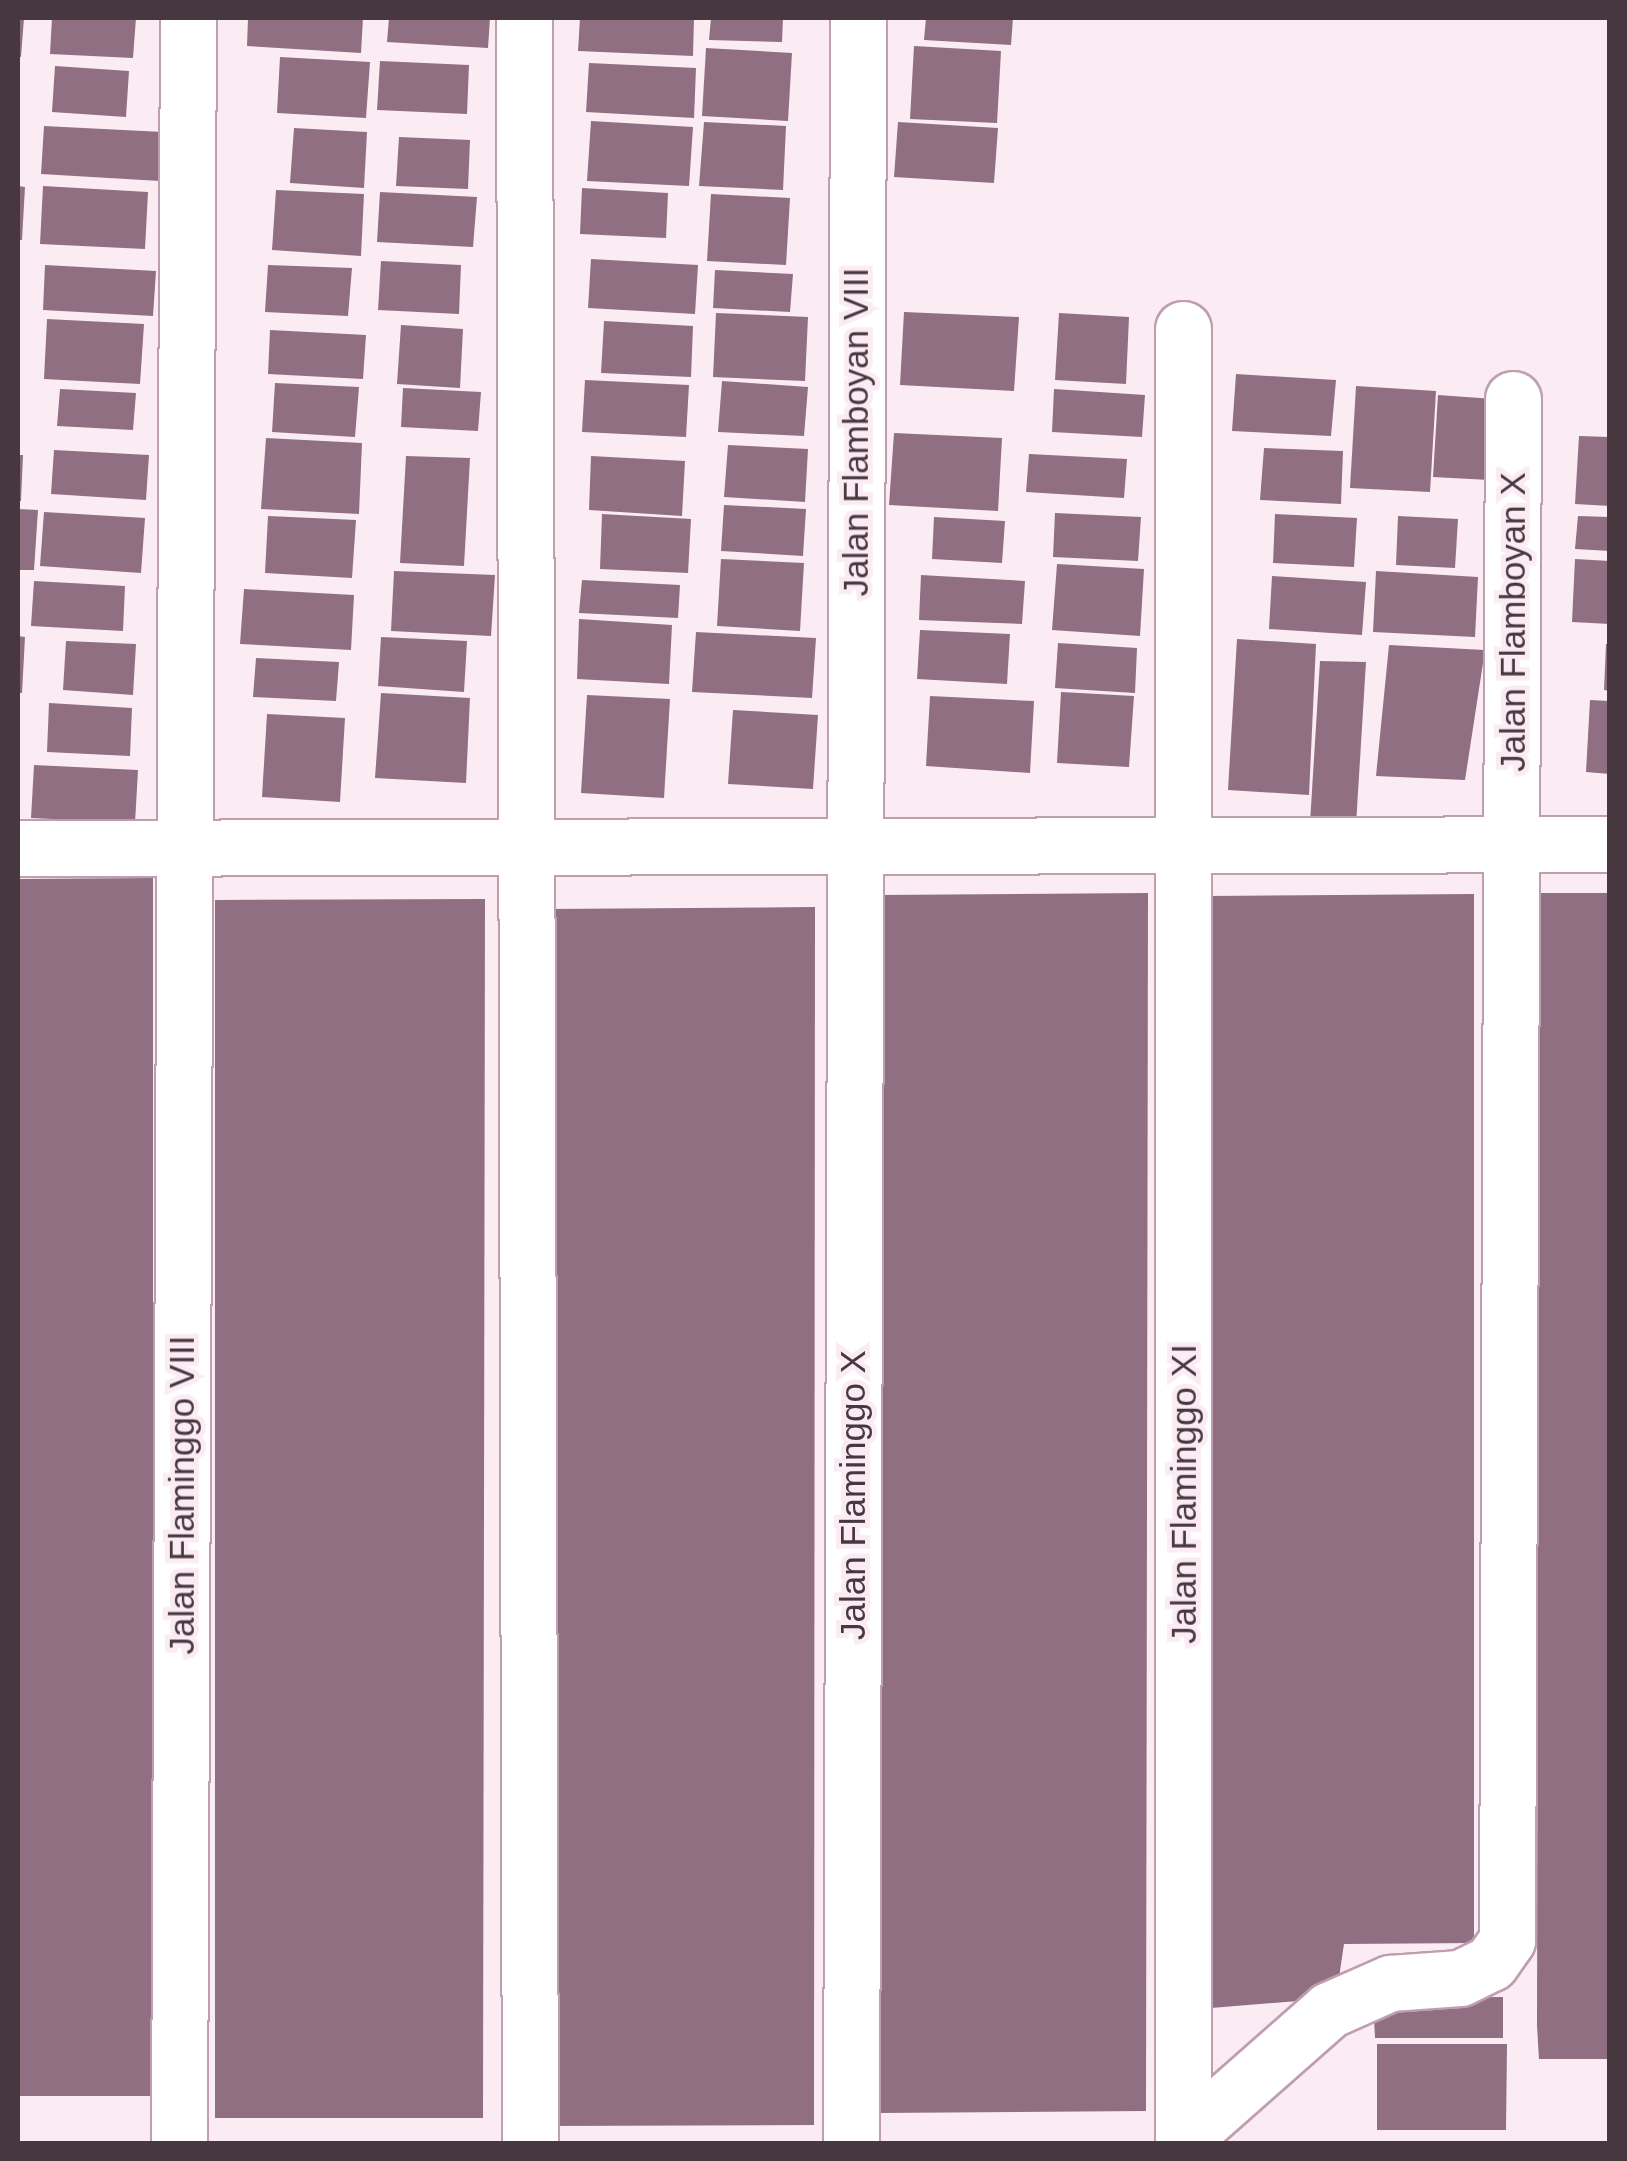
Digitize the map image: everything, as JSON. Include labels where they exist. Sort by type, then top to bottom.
[{"type":"street","name":"Jalan Flaminggo VIII","points":[[179,2144],[188,18]]},
{"type":"street","points":[[524,18],[530,2144]]},
{"type":"street","name":"Jalan Flamboyan VIII","points":[[855,846],[858,18]]},
{"type":"street","name":"Jalan Flaminggo XI","points":[[1183,329],[1183,2141]]},
{"type":"street","name":"Jalan Flamboyan X","points":[[1183,2141],[1329,2010],[1390,1983],[1460,1978],[1491,1963],[1507,1940],[1514,844],[1512,400]]},
{"type":"street","points":[[18,848],[1610,844]]},
{"type":"street","name":"Jalan Flaminggo X","points":[[851,2144],[855,846]]},
{"type":"building","points":[[18,18],[24,18],[21,57],[18,56]]},
{"type":"building","points":[[52,18],[136,18],[133,58],[50,54]]},
{"type":"building","points":[[248,18],[363,18],[361,53],[247,46]]},
{"type":"building","points":[[389,18],[490,18],[488,48],[387,42]]},
{"type":"building","points":[[580,18],[694,18],[693,56],[578,51]]},
{"type":"building","points":[[711,18],[783,18],[782,42],[709,40]]},
{"type":"building","points":[[926,18],[1013,18],[1011,45],[924,40]]},
{"type":"building","points":[[914,46],[1001,51],[997,123],[910,119]]},
{"type":"building","points":[[706,48],[792,53],[788,121],[702,116]]},
{"type":"building","points":[[280,57],[370,62],[366,118],[277,113]]},
{"type":"building","points":[[380,61],[469,65],[467,114],[377,110]]},
{"type":"building","points":[[589,63],[696,68],[694,118],[586,112]]},
{"type":"building","points":[[55,66],[129,71],[126,117],[52,112]]},
{"type":"building","points":[[591,121],[693,127],[689,186],[587,181]]},
{"type":"building","points":[[704,122],[786,126],[783,190],[699,186]]},
{"type":"building","points":[[898,122],[998,128],[994,183],[894,177]]},
{"type":"building","points":[[44,126],[163,132],[160,181],[41,174]]},
{"type":"building","points":[[294,128],[367,132],[364,188],[290,183]]},
{"type":"building","points":[[399,137],[470,140],[468,189],[396,186]]},
{"type":"building","points":[[18,186],[25,187],[22,240],[18,240]]},
{"type":"building","points":[[43,186],[148,192],[145,249],[40,244]]},
{"type":"building","points":[[582,188],[668,193],[666,238],[580,234]]},
{"type":"building","points":[[276,190],[364,194],[361,256],[272,250]]},
{"type":"building","points":[[380,192],[477,197],[473,247],[377,242]]},
{"type":"building","points":[[711,194],[790,198],[786,265],[707,261]]},
{"type":"building","points":[[591,259],[698,265],[695,314],[588,308]]},
{"type":"building","points":[[381,261],[461,265],[459,314],[378,310]]},
{"type":"building","points":[[45,265],[156,271],[153,316],[43,310]]},
{"type":"building","points":[[268,265],[352,268],[348,316],[265,312]]},
{"type":"building","points":[[715,270],[793,274],[790,312],[713,308]]},
{"type":"building","points":[[904,312],[1019,317],[1014,391],[900,385]]},
{"type":"building","points":[[716,313],[808,317],[805,381],[713,377]]},
{"type":"building","points":[[1059,313],[1129,317],[1126,384],[1055,380]]},
{"type":"building","points":[[47,319],[144,324],[140,384],[44,379]]},
{"type":"building","points":[[604,321],[693,326],[691,377],[601,373]]},
{"type":"building","points":[[401,325],[463,329],[460,388],[397,384]]},
{"type":"building","points":[[270,330],[366,335],[363,379],[268,374]]},
{"type":"building","points":[[1236,374],[1336,380],[1331,436],[1232,431]]},
{"type":"building","points":[[585,380],[689,385],[686,437],[582,432]]},
{"type":"building","points":[[722,381],[808,387],[804,436],[718,432]]},
{"type":"building","points":[[275,383],[359,387],[355,437],[272,432]]},
{"type":"building","points":[[1356,386],[1436,391],[1430,492],[1350,488]]},
{"type":"building","points":[[403,388],[481,392],[478,431],[401,427]]},
{"type":"building","points":[[60,389],[136,393],[133,430],[57,426]]},
{"type":"building","points":[[1054,389],[1145,395],[1142,437],[1052,432]]},
{"type":"building","points":[[1438,395],[1494,399],[1489,480],[1433,477]]},
{"type":"building","points":[[894,433],[1002,438],[998,511],[889,505]]},
{"type":"building","points":[[1579,436],[1610,437],[1610,506],[1575,504]]},
{"type":"building","points":[[266,438],[362,443],[359,514],[261,509]]},
{"type":"building","points":[[728,445],[808,449],[805,502],[724,497]]},
{"type":"building","points":[[1264,448],[1343,451],[1341,504],[1260,500]]},
{"type":"building","points":[[54,450],[149,455],[146,500],[51,494]]},
{"type":"building","points":[[1029,454],[1127,459],[1124,498],[1026,492]]},
{"type":"building","points":[[18,455],[23,455],[21,501],[18,501]]},
{"type":"building","points":[[406,456],[470,458],[464,566],[400,563]]},
{"type":"building","points":[[591,456],[685,461],[682,516],[589,510]]},
{"type":"building","points":[[724,505],[806,509],[803,556],[721,551]]},
{"type":"building","points":[[18,509],[38,510],[34,570],[18,570]]},
{"type":"building","points":[[44,512],[145,518],[141,573],[40,566]]},
{"type":"building","points":[[1055,513],[1141,517],[1138,561],[1053,557]]},
{"type":"building","points":[[602,514],[691,519],[688,573],[600,569]]},
{"type":"building","points":[[1275,514],[1357,518],[1354,567],[1273,563]]},
{"type":"building","points":[[268,516],[356,520],[352,578],[265,573]]},
{"type":"building","points":[[1398,516],[1458,519],[1455,568],[1396,565]]},
{"type":"building","points":[[1578,516],[1610,517],[1610,551],[1575,549]]},
{"type":"building","points":[[934,517],[1005,521],[1002,563],[932,559]]},
{"type":"building","points":[[721,559],[804,563],[800,631],[717,626]]},
{"type":"building","points":[[1575,559],[1610,561],[1610,624],[1572,622]]},
{"type":"building","points":[[1057,564],[1144,569],[1140,636],[1052,630]]},
{"type":"building","points":[[394,571],[495,575],[491,636],[391,631]]},
{"type":"building","points":[[1376,571],[1478,577],[1475,637],[1373,632]]},
{"type":"building","points":[[921,575],[1025,581],[1022,624],[919,620]]},
{"type":"building","points":[[1272,576],[1366,582],[1362,635],[1269,629]]},
{"type":"building","points":[[582,580],[680,585],[678,618],[579,613]]},
{"type":"building","points":[[34,581],[125,586],[123,631],[31,626]]},
{"type":"building","points":[[244,589],[354,595],[351,650],[240,644]]},
{"type":"building","points":[[579,619],[672,625],[669,684],[577,679]]},
{"type":"building","points":[[920,630],[1010,634],[1007,684],[917,679]]},
{"type":"building","points":[[696,632],[816,638],[812,698],[692,692]]},
{"type":"building","points":[[18,636],[25,637],[22,693],[18,693]]},
{"type":"building","points":[[381,637],[467,641],[464,692],[378,686]]},
{"type":"building","points":[[1237,639],[1316,644],[1309,795],[1228,790]]},
{"type":"building","points":[[66,641],[136,644],[133,695],[63,690]]},
{"type":"building","points":[[1058,643],[1137,648],[1135,693],[1055,688]]},
{"type":"building","points":[[1606,644],[1610,644],[1610,691],[1604,690]]},
{"type":"building","points":[[1389,645],[1485,650],[1465,780],[1376,776]]},
{"type":"building","points":[[256,658],[339,662],[336,701],[253,697]]},
{"type":"building","points":[[1320,661],[1366,662],[1356,825],[1310,823]]},
{"type":"building","points":[[1061,692],[1134,696],[1129,767],[1057,763]]},
{"type":"building","points":[[381,693],[470,698],[466,783],[375,778]]},
{"type":"building","points":[[587,695],[670,699],[664,798],[581,793]]},
{"type":"building","points":[[930,696],[1034,701],[1030,773],[926,766]]},
{"type":"building","points":[[1590,700],[1610,701],[1610,774],[1586,772]]},
{"type":"building","points":[[49,703],[132,708],[130,756],[47,752]]},
{"type":"building","points":[[733,710],[818,715],[813,789],[728,784]]},
{"type":"building","points":[[267,714],[345,718],[340,802],[262,797]]},
{"type":"building","points":[[34,765],[138,770],[135,823],[31,818]]},
{"type":"building","points":[[153,878],[153,2096],[18,2096],[18,879]]},
{"type":"building","points":[[1148,893],[1146,2111],[878,2113],[879,895]]},
{"type":"building","points":[[1539,893],[1610,893],[1610,2059],[1539,2059]]},
{"type":"building","points":[[1474,894],[1474,1943],[1344,1944],[1336,1998],[1211,2008],[1206,896]]},
{"type":"building","points":[[485,899],[483,2118],[215,2118],[215,900]]},
{"type":"building","points":[[815,907],[814,2125],[546,2126],[547,909]]},
{"type":"building","points":[[1503,1997],[1503,2038],[1375,2038],[1373,1998]]},
{"type":"building","points":[[1377,2044],[1507,2044],[1506,2130],[1377,2130]]}]
